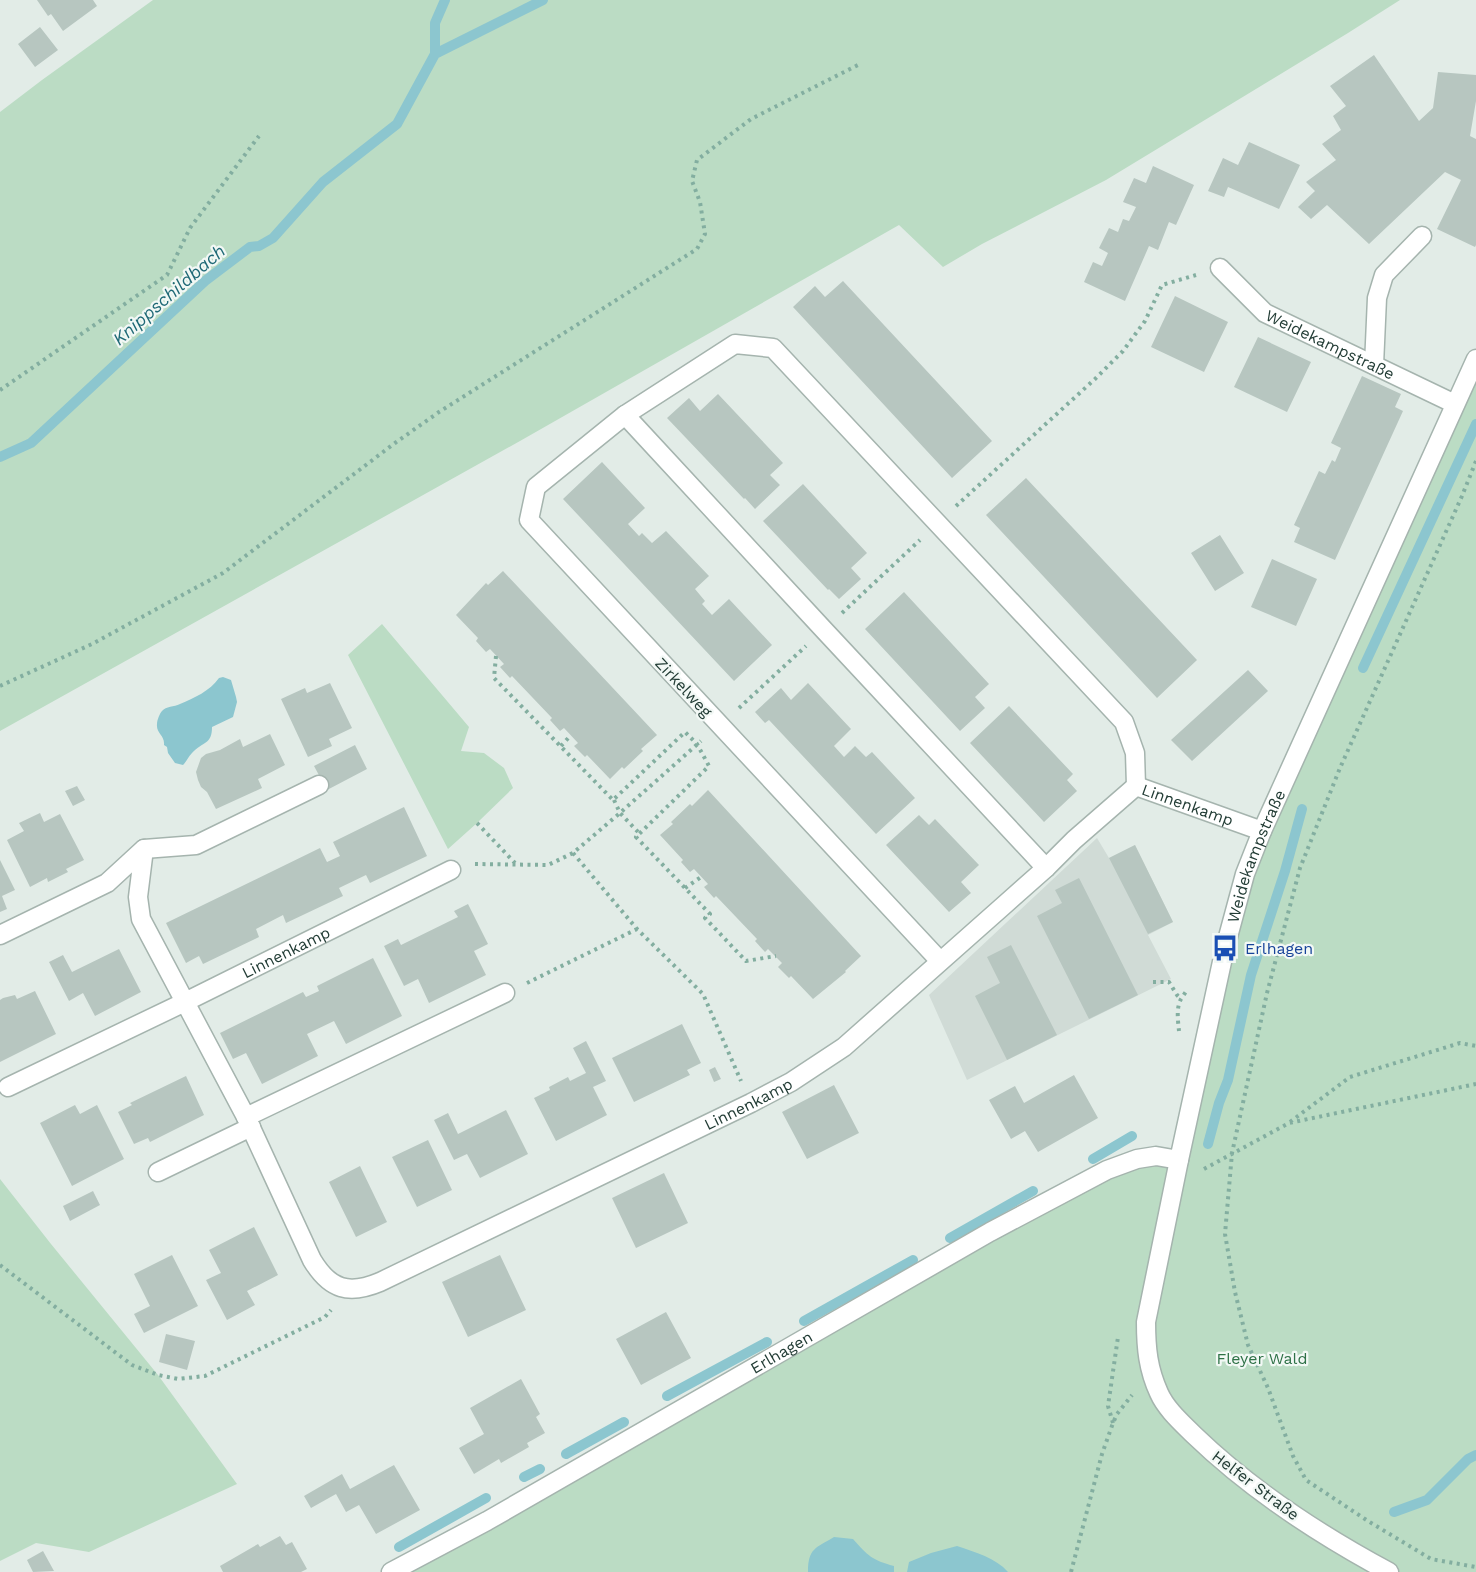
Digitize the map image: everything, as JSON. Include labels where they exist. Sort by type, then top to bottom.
[{"type":"street","points":[[1374,365],[1377,298],[1384,275],[1422,236]]},
{"type":"street","name":"Weidekampstraße","points":[[1220,268],[1265,313],[1455,404]]},
{"type":"street","name":"Zirkelweg","points":[[940,962],[529,520],[536,487],[625,415],[735,344],[774,348],[1124,722],[1135,753],[1136,786]]},
{"type":"street","name":"Weidekampstraße","points":[[1151,1371],[1146,1348],[1146,1322],[1225,948],[1245,874],[1262,831],[1476,359]]},
{"type":"street","points":[[625,415],[1046,868]]},
{"type":"street","points":[[0,935],[107,883],[144,849],[196,845],[319,785]]},
{"type":"street","name":"Linnenkamp","points":[[343,1288],[368,1288],[791,1082],[844,1047],[1136,786],[1262,831]]},
{"type":"street","points":[[144,849],[138,897],[141,919],[248,1122],[312,1260],[321,1275],[331,1283],[343,1288]]},
{"type":"street","name":"Linnenkamp","points":[[8,1087],[451,870]]},
{"type":"street","points":[[158,1172],[248,1122],[506,993]]},
{"type":"street","name":"Erlhagen","points":[[391,1572],[487,1521],[990,1232],[1107,1170],[1137,1159],[1156,1156],[1179,1160]]},
{"type":"street","name":"Helfer Straße","points":[[1151,1371],[1160,1395],[1177,1418],[1210,1451],[1250,1483],[1336,1543],[1389,1572]]},
{"type":"path","points":[[0,686],[92,644],[223,573],[439,412],[697,249],[705,234],[700,202],[692,181],[697,160],[751,118],[858,65]]},
{"type":"path","points":[[0,390],[167,275],[190,228],[259,136]]},
{"type":"path","points":[[451,870],[468,864],[548,865],[573,853],[824,630],[1095,379],[1123,351],[1144,321],[1162,285],[1220,268]]},
{"type":"path","points":[[1476,461],[1340,768],[1300,868],[1267,993],[1232,1153],[1225,1234],[1235,1292],[1248,1345],[1268,1388],[1293,1456],[1306,1480],[1431,1559],[1476,1567]]},
{"type":"path","points":[[496,656],[494,678],[614,800],[620,813],[639,833]]},
{"type":"path","points":[[614,800],[685,732],[697,744],[709,766],[636,837],[710,914],[705,918],[746,961],[776,956]]},
{"type":"path","points":[[561,746],[571,735]]},
{"type":"path","points":[[477,824],[516,864]]},
{"type":"path","points":[[573,853],[637,929],[703,994],[751,1103]]},
{"type":"path","points":[[685,888],[701,877]]},
{"type":"path","points":[[506,993],[637,929]]},
{"type":"path","points":[[1153,982],[1169,982],[1181,999]]},
{"type":"path","points":[[1232,1153],[1289,1123],[1350,1077],[1460,1043],[1476,1046]]},
{"type":"path","points":[[1289,1123],[1476,1084]]},
{"type":"path","points":[[0,1265],[132,1365],[158,1375],[178,1379],[205,1376],[325,1317],[334,1308],[343,1288]]},
{"type":"path","points":[[1071,1572],[1102,1454],[1113,1423]]},
{"type":"shaded area","points":[[1097,838],[1109,858],[1135,845],[1173,922],[1148,935],[1171,979],[967,1080],[929,995]]},
{"type":"green space","points":[[153,0],[1400,0],[1106,180],[982,244],[943,267],[899,225],[520,441],[0,731],[0,112]]},
{"type":"green space","name":"Fleyer Wald","points":[[1476,359],[1476,1572],[391,1572],[1107,1170],[1179,1159],[1245,874]]},
{"type":"green space","points":[[382,624],[469,727],[461,751],[484,753],[504,768],[513,788],[448,849],[348,655]]},
{"type":"green space","points":[[0,1179],[158,1375],[237,1484],[89,1552],[36,1543],[0,1561]]},
{"type":"water","points":[[223,677],[231,680],[236,697],[233,717],[212,727],[209,740],[196,749],[183,765],[175,763],[157,727],[160,713],[166,708],[201,694]]},
{"type":"water","points":[[834,1537],[853,1539],[871,1557],[894,1566],[894,1572],[808,1572],[811,1553]]},
{"type":"water","points":[[957,1546],[991,1559],[1008,1572],[907,1572],[909,1562]]},
{"type":"building","points":[[37,0],[93,0],[97,6],[63,31],[51,14],[48,16]]},
{"type":"building","points":[[40,27],[58,50],[35,67],[18,44]]},
{"type":"building","points":[[1374,55],[1419,121],[1433,108],[1438,72],[1476,75],[1476,101],[1470,136],[1476,139],[1475,247],[1437,229],[1461,180],[1445,172],[1369,244],[1327,205],[1311,219],[1298,207],[1315,191],[1306,182],[1336,160],[1322,144],[1341,130],[1333,116],[1346,106],[1330,86]]},
{"type":"building","points":[[1249,142],[1300,165],[1279,209],[1228,187],[1224,197],[1208,191],[1223,158],[1238,165]]},
{"type":"building","points":[[1153,166],[1194,185],[1176,225],[1169,222],[1158,250],[1149,246],[1125,301],[1084,282],[1093,262],[1102,266],[1108,253],[1099,248],[1109,228],[1118,232],[1123,219],[1129,221],[1136,207],[1123,202],[1134,178],[1146,183]]},
{"type":"building","points":[[843,281],[992,441],[952,478],[793,307],[815,286],[825,297]]},
{"type":"building","points":[[1175,296],[1228,322],[1204,372],[1151,347]]},
{"type":"building","points":[[1258,337],[1311,362],[1287,412],[1234,387]]},
{"type":"building","points":[[1362,376],[1401,394],[1395,407],[1403,411],[1335,560],[1294,542],[1300,528],[1294,525],[1319,471],[1325,474],[1332,460],[1335,462],[1341,448],[1331,443]]},
{"type":"building","points":[[718,394],[783,463],[770,475],[780,485],[755,509],[667,418],[689,398],[700,411]]},
{"type":"building","points":[[602,462],[645,508],[628,524],[639,536],[642,533],[652,543],[666,531],[709,576],[695,589],[705,601],[702,604],[712,615],[729,599],[772,645],[734,681],[563,499]]},
{"type":"building","points":[[1026,478],[1197,660],[1157,698],[986,515]]},
{"type":"building","points":[[803,484],[867,553],[851,568],[861,579],[839,599],[763,521]]},
{"type":"building","points":[[1220,535],[1244,573],[1215,591],[1191,553]]},
{"type":"building","points":[[1272,559],[1317,579],[1296,626],[1251,607]]},
{"type":"building","points":[[503,571],[657,735],[624,769],[622,767],[610,779],[587,755],[585,757],[574,746],[578,743],[564,728],[560,731],[550,720],[552,718],[512,676],[510,678],[500,667],[504,664],[490,649],[486,652],[476,641],[478,638],[456,615],[486,583],[488,585]]},
{"type":"building","points":[[904,592],[989,684],[975,697],[985,708],[960,731],[865,629]]},
{"type":"building","points":[[1248,670],[1268,691],[1192,761],[1171,740]]},
{"type":"building","points":[[330,683],[352,728],[329,739],[332,746],[308,757],[281,699],[305,688],[307,693]]},
{"type":"building","points":[[808,683],[851,729],[834,746],[844,757],[855,746],[866,757],[872,752],[915,798],[876,834],[769,720],[765,723],[755,712],[781,688],[791,700]]},
{"type":"building","points":[[1009,706],[1073,774],[1067,780],[1077,791],[1044,822],[970,743]]},
{"type":"building","points":[[270,734],[285,765],[258,779],[262,788],[216,809],[198,780],[196,772],[201,758],[240,739],[243,747]]},
{"type":"building","points":[[355,745],[367,769],[327,790],[314,766]]},
{"type":"building","points":[[77,786],[85,800],[73,806],[65,791]]},
{"type":"building","points":[[708,790],[861,956],[846,972],[813,999],[791,976],[789,978],[778,967],[782,963],[768,949],[765,952],[755,941],[757,939],[716,896],[714,898],[704,887],[708,884],[694,869],[690,872],[681,862],[683,860],[660,835],[690,804],[692,806]]},
{"type":"building","points":[[404,807],[427,856],[370,883],[366,875],[339,888],[343,896],[286,923],[283,915],[256,929],[259,937],[203,964],[199,956],[186,963],[166,923],[320,848],[327,862],[340,856],[333,842]]},
{"type":"building","points":[[40,813],[44,822],[60,814],[84,860],[66,869],[68,872],[48,882],[47,878],[30,887],[7,840],[24,831],[19,823]]},
{"type":"building","points":[[919,815],[929,825],[935,819],[979,865],[961,882],[971,893],[949,912],[886,845]]},
{"type":"building","points":[[1135,845],[1173,922],[1148,934],[1109,858]]},
{"type":"building","points":[[0,860],[15,890],[2,896],[7,909],[0,912]]},
{"type":"building","points":[[1079,878],[1138,995],[1089,1019],[1037,916],[1062,903],[1055,890]]},
{"type":"building","points":[[468,904],[488,944],[474,951],[486,975],[429,1003],[418,979],[404,986],[384,946],[398,939],[401,945],[458,917],[454,911]]},
{"type":"building","points":[[1011,945],[1057,1035],[1007,1060],[975,996],[1000,983],[987,957]]},
{"type":"building","points":[[119,949],[141,992],[95,1016],[83,993],[69,1001],[49,962],[63,955],[72,972]]},
{"type":"building","points":[[373,958],[402,1016],[346,1044],[334,1021],[307,1034],[318,1056],[262,1084],[246,1053],[233,1059],[220,1033],[303,992],[306,997],[319,991],[317,986]]},
{"type":"building","points":[[35,991],[56,1034],[0,1062],[0,1000],[15,995],[17,999]]},
{"type":"building","points":[[682,1024],[701,1063],[687,1070],[690,1075],[634,1102],[612,1058]]},
{"type":"building","points":[[586,1041],[606,1081],[593,1087],[607,1115],[556,1141],[534,1098],[568,1077],[570,1081],[586,1073],[573,1048]]},
{"type":"building","points":[[715,1067],[721,1079],[714,1082],[709,1070]]},
{"type":"building","points":[[1074,1075],[1098,1118],[1038,1152],[1025,1131],[1011,1139],[989,1100],[1015,1086],[1024,1103]]},
{"type":"building","points":[[186,1076],[204,1115],[150,1142],[148,1138],[134,1144],[118,1112],[132,1105],[130,1103]]},
{"type":"building","points":[[834,1085],[859,1133],[807,1159],[782,1112]]},
{"type":"building","points":[[75,1105],[80,1114],[97,1105],[124,1159],[72,1186],[40,1123]]},
{"type":"building","points":[[506,1110],[528,1154],[480,1178],[467,1154],[454,1160],[434,1120],[448,1113],[458,1134]]},
{"type":"building","points":[[428,1140],[452,1190],[417,1207],[392,1157]]},
{"type":"building","points":[[360,1166],[387,1222],[356,1237],[329,1182]]},
{"type":"building","points":[[664,1173],[688,1223],[636,1248],[612,1198]]},
{"type":"building","points":[[93,1191],[100,1205],[70,1221],[63,1206]]},
{"type":"building","points":[[254,1227],[278,1275],[247,1291],[255,1305],[227,1320],[206,1280],[221,1273],[209,1250]]},
{"type":"building","points":[[172,1255],[198,1306],[144,1333],[134,1314],[150,1306],[134,1274]]},
{"type":"building","points":[[500,1255],[526,1310],[468,1337],[442,1282]]},
{"type":"building","points":[[666,1312],[691,1358],[641,1385],[616,1339]]},
{"type":"building","points":[[166,1334],[195,1341],[187,1370],[159,1362]]},
{"type":"building","points":[[521,1379],[540,1414],[536,1417],[545,1433],[527,1443],[529,1447],[501,1463],[499,1459],[474,1474],[459,1448],[484,1434],[470,1408]]},
{"type":"building","points":[[394,1465],[420,1510],[376,1534],[359,1505],[346,1512],[336,1494],[311,1508],[304,1496],[342,1474],[350,1489]]},
{"type":"building","points":[[280,1536],[286,1545],[292,1542],[307,1569],[301,1572],[223,1572],[220,1566],[258,1544],[260,1547]]},
{"type":"building","points":[[43,1551],[54,1571],[33,1572],[27,1560]]},
{"type":"waterway","points":[[435,54],[435,23],[445,0]]},
{"type":"waterway","name":"Knippschildbach","points":[[0,457],[31,443],[205,281],[250,247],[259,246],[273,238],[323,182],[397,124],[435,54],[543,0]]},
{"type":"waterway","points":[[1363,668],[1476,424]]},
{"type":"waterway","points":[[1208,1144],[1228,1080],[1251,975],[1285,871],[1302,809]]},
{"type":"waterway","points":[[1093,1159],[1132,1136]]},
{"type":"waterway","points":[[950,1238],[1033,1191]]},
{"type":"waterway","points":[[804,1321],[913,1260]]},
{"type":"waterway","points":[[667,1396],[767,1342]]},
{"type":"waterway","points":[[566,1454],[624,1422]]},
{"type":"waterway","points":[[1394,1512],[1427,1500],[1468,1459],[1476,1455]]},
{"type":"waterway","points":[[524,1477],[540,1469]]},
{"type":"waterway","points":[[399,1547],[486,1498]]},
{"type":"place","name":"Erlhagen","points":[[1225,948]]}]
